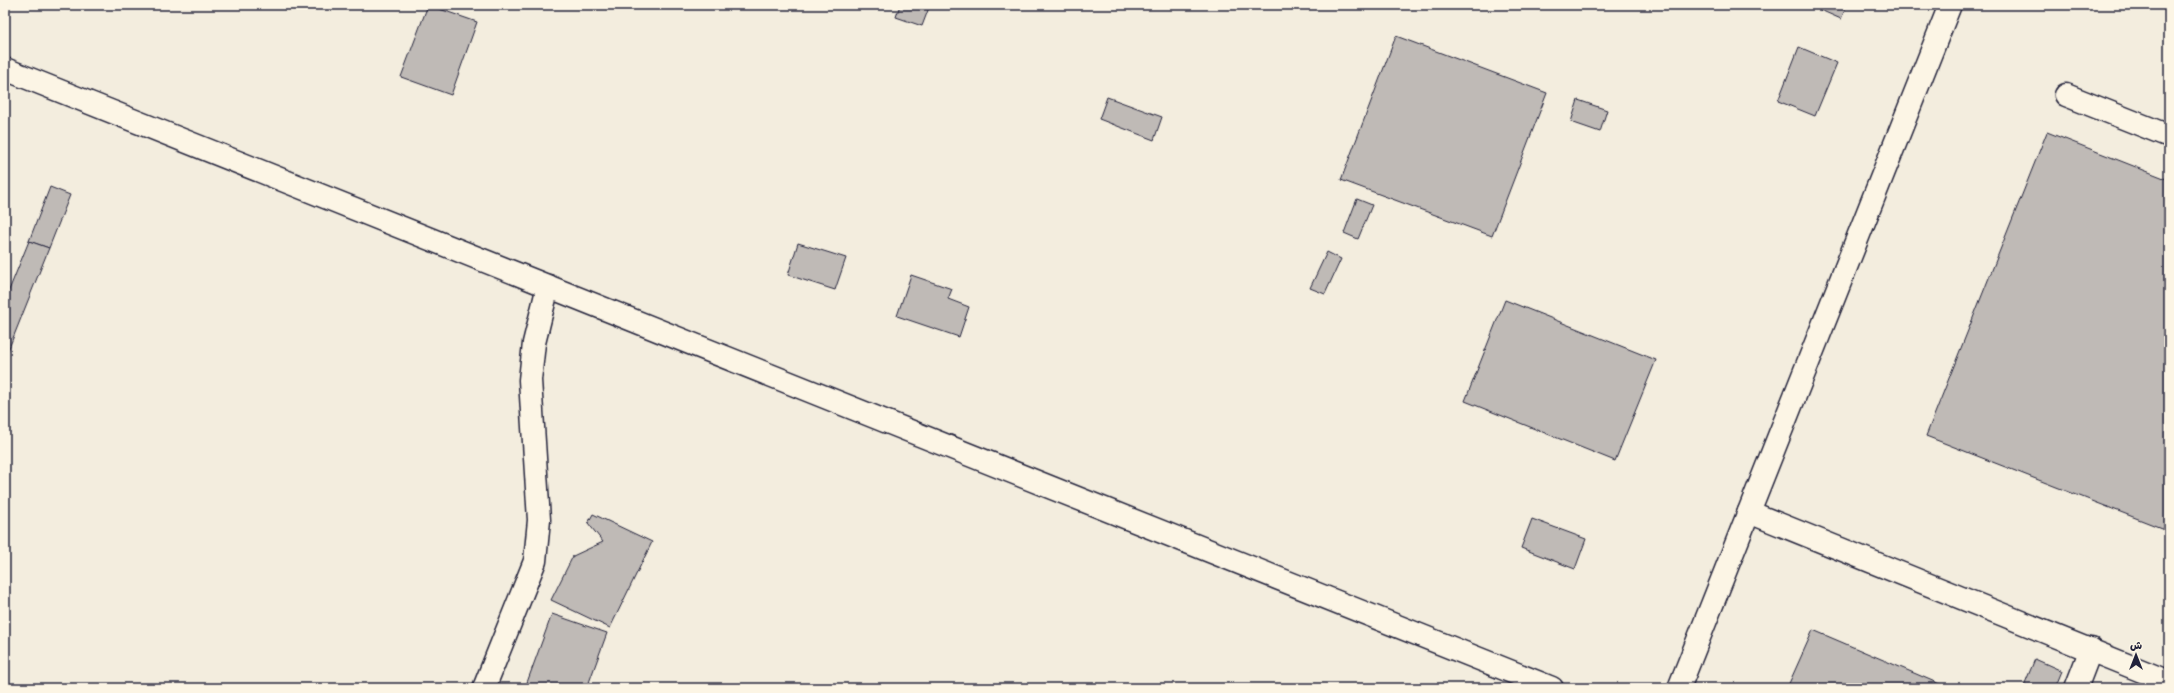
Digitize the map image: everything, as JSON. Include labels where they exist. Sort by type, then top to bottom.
[{"type":"street","points":[[1679,688],[1950,5]]},
{"type":"street","points":[[5,68],[1552,688]]},
{"type":"street","points":[[2066,95],[2169,136]]},
{"type":"street","points":[[484,688],[535,562],[539,520],[530,380],[534,343],[548,286]]},
{"type":"street","points":[[1749,512],[2091,649],[2169,682]]},
{"type":"street","points":[[2076,688],[2091,649]]},
{"type":"building","points":[[428,5],[477,22],[451,95],[401,77]]},
{"type":"building","points":[[900,5],[930,5],[922,26],[896,17]]},
{"type":"building","points":[[1809,5],[1847,5],[1841,19]]},
{"type":"building","points":[[1396,36],[1547,93],[1492,236],[1341,180]]},
{"type":"building","points":[[1799,47],[1837,63],[1815,116],[1778,101]]},
{"type":"building","points":[[1107,97],[1162,117],[1154,140],[1099,119]]},
{"type":"building","points":[[1578,100],[1607,110],[1600,132],[1571,122]]},
{"type":"building","points":[[2047,132],[2169,180],[2169,531],[1926,436]]},
{"type":"building","points":[[50,187],[70,195],[49,248],[29,241]]},
{"type":"building","points":[[1357,199],[1372,205],[1358,239],[1344,233]]},
{"type":"building","points":[[29,241],[49,248],[5,358],[5,300]]},
{"type":"building","points":[[798,243],[846,258],[835,290],[788,275]]},
{"type":"building","points":[[1327,252],[1341,259],[1325,294],[1310,288]]},
{"type":"building","points":[[911,275],[952,289],[948,299],[969,307],[959,337],[897,316]]},
{"type":"building","points":[[1505,300],[1656,360],[1615,461],[1465,401]]},
{"type":"building","points":[[593,514],[652,542],[610,628],[551,600],[573,556],[603,542],[588,523]]},
{"type":"building","points":[[1532,519],[1586,539],[1575,569],[1521,548]]},
{"type":"building","points":[[552,614],[607,633],[587,688],[525,688]]},
{"type":"building","points":[[1813,630],[1949,688],[1787,688]]},
{"type":"building","points":[[2035,659],[2062,671],[2055,688],[2023,688]]}]
